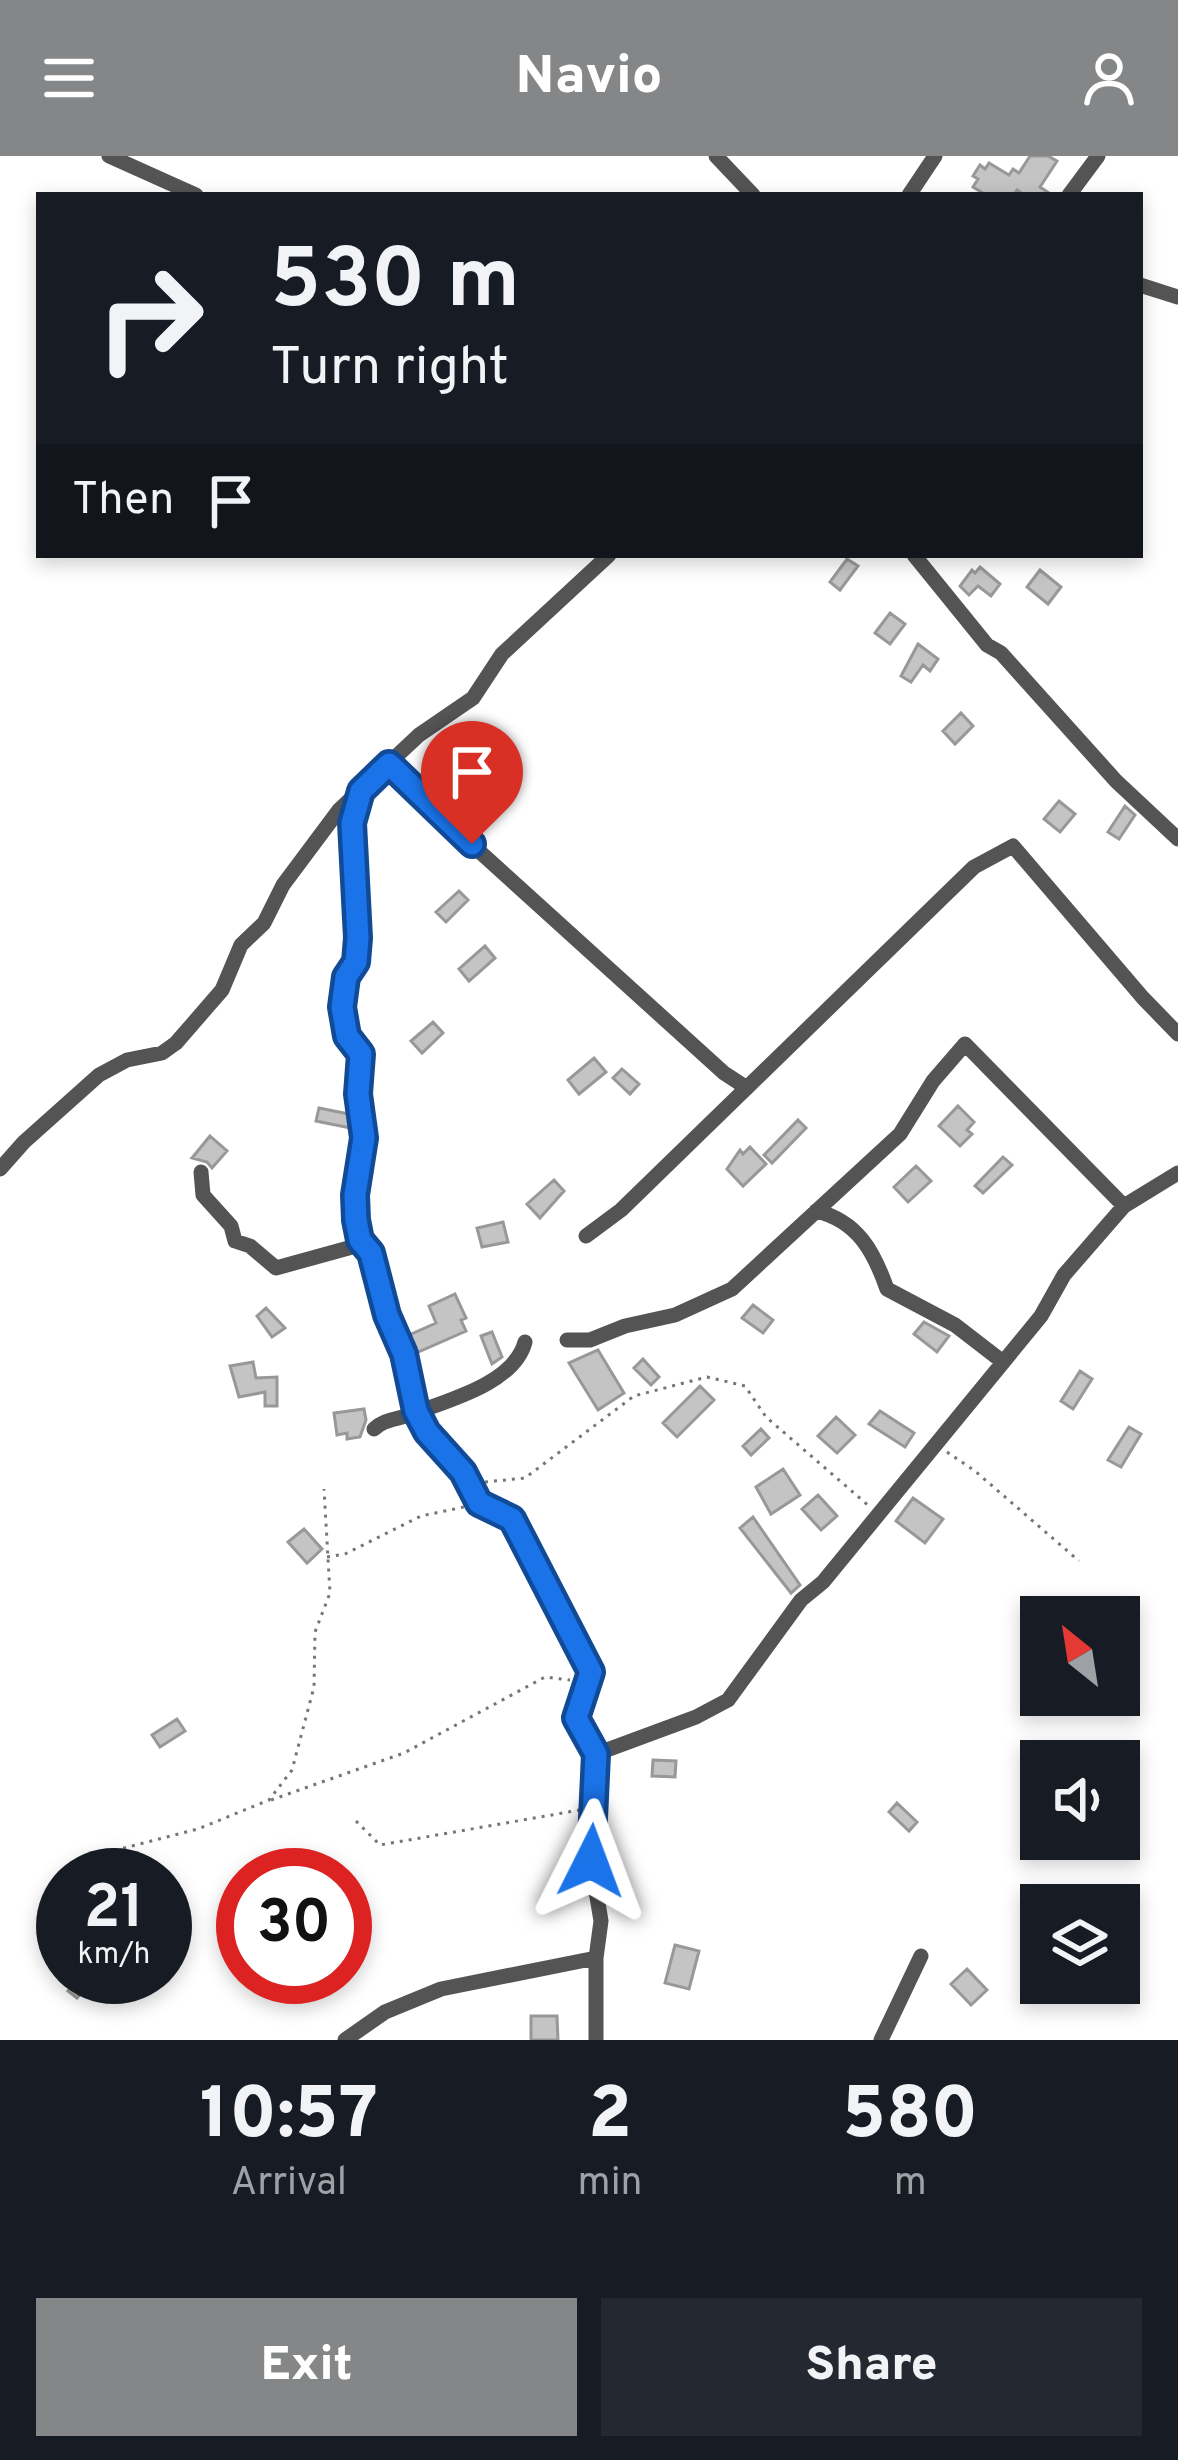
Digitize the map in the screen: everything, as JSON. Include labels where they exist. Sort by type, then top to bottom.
[{"type":"street","points":[[109,156],[189,192]]},
{"type":"street","points":[[716,156],[750,192]]},
{"type":"street","points":[[911,192],[934,156]]},
{"type":"street","points":[[1071,192],[1098,156]]},
{"type":"street","points":[[1143,286],[1178,297]]},
{"type":"street","points":[[0,1169],[99,1075],[127,1060],[162,1053],[176,1042],[222,990],[241,945],[264,922],[272,902],[326,826],[419,735],[473,698],[502,654],[606,558]]},
{"type":"street","points":[[916,558],[987,645],[1001,652],[1116,781],[1178,839]]},
{"type":"street","points":[[389,764],[405,784],[724,1073],[747,1088]]},
{"type":"street","points":[[361,791],[352,823],[356,962],[346,977],[342,1007],[347,1036],[361,1054],[358,1094],[364,1138],[355,1208],[363,1244],[371,1253],[387,1315],[404,1354],[416,1411],[427,1432],[463,1472],[479,1503],[512,1519],[591,1672],[576,1718],[596,1754],[591,1861],[601,1921],[596,2040]]},
{"type":"street","points":[[586,1236],[620,1210],[974,867],[1013,846],[1178,1034]]},
{"type":"street","points":[[567,1340],[590,1340],[626,1325],[675,1315],[732,1289],[900,1134],[964,1044],[1124,1205]]},
{"type":"street","points":[[201,1172],[203,1196],[231,1226],[235,1241],[250,1246],[276,1268],[363,1244]]},
{"type":"street","points":[[596,1754],[696,1717],[728,1700],[801,1600],[823,1582],[1041,1316],[1064,1275],[1124,1205],[1178,1173]]},
{"type":"street","points":[[816,1211],[833,1215],[865,1242],[878,1258],[887,1289],[955,1325],[1003,1362]]},
{"type":"street","points":[[374,1430],[383,1421],[495,1378],[521,1358],[525,1342]]},
{"type":"street","points":[[880,2040],[921,1956]]},
{"type":"street","points":[[345,2040],[385,2012],[441,1989],[596,1958]]},
{"type":"path","points":[[327,1558],[345,1554],[421,1516],[461,1510],[483,1482],[525,1478],[634,1396],[706,1377],[746,1386],[766,1417],[878,1514]]},
{"type":"path","points":[[935,1444],[975,1471],[1079,1562]]},
{"type":"path","points":[[269,1800],[292,1770],[314,1688],[315,1632],[330,1594],[324,1490]]},
{"type":"path","points":[[124,1848],[198,1829],[404,1754],[545,1677],[566,1678],[584,1691]]},
{"type":"path","points":[[356,1821],[380,1846],[594,1808]]},
{"type":"building","points":[[1030,156],[1057,161],[1040,187],[1048,192],[981,192],[973,187],[980,165],[985,169],[989,163],[1009,175],[1013,169],[1019,173]]},
{"type":"building","points":[[847,559],[858,566],[840,590],[830,582]]},
{"type":"building","points":[[980,567],[1000,584],[991,596],[978,586],[969,595],[960,586]]},
{"type":"building","points":[[1040,570],[1061,587],[1048,604],[1027,587]]},
{"type":"building","points":[[890,613],[905,624],[890,644],[875,633]]},
{"type":"building","points":[[918,644],[938,659],[930,671],[923,665],[911,682],[901,676]]},
{"type":"building","points":[[961,713],[973,726],[955,744],[943,731]]},
{"type":"building","points":[[1059,801],[1075,814],[1060,832],[1044,819]]},
{"type":"building","points":[[1125,806],[1135,815],[1119,839],[1108,832]]},
{"type":"building","points":[[459,891],[468,900],[446,922],[436,912]]},
{"type":"building","points":[[485,946],[495,958],[469,981],[459,969]]},
{"type":"building","points":[[433,1022],[443,1033],[422,1053],[411,1041]]},
{"type":"building","points":[[594,1058],[606,1072],[579,1094],[568,1080]]},
{"type":"building","points":[[622,1069],[639,1084],[630,1094],[613,1078]]},
{"type":"building","points":[[958,1106],[974,1122],[967,1130],[972,1134],[960,1146],[939,1126]]},
{"type":"building","points":[[319,1108],[349,1114],[350,1128],[316,1121]]},
{"type":"building","points":[[798,1120],[806,1128],[772,1163],[764,1155]]},
{"type":"building","points":[[210,1136],[227,1151],[212,1168],[192,1158]]},
{"type":"building","points":[[750,1147],[766,1164],[743,1186],[727,1169],[740,1150],[743,1154]]},
{"type":"building","points":[[1003,1157],[1012,1165],[983,1193],[975,1186]]},
{"type":"building","points":[[916,1166],[931,1181],[908,1202],[894,1187]]},
{"type":"building","points":[[554,1180],[564,1191],[540,1218],[527,1204]]},
{"type":"building","points":[[503,1222],[508,1242],[482,1247],[477,1228]]},
{"type":"building","points":[[455,1294],[466,1318],[461,1320],[466,1331],[416,1353],[409,1335],[436,1323],[429,1306]]},
{"type":"building","points":[[753,1305],[773,1320],[763,1333],[742,1318]]},
{"type":"building","points":[[266,1308],[285,1328],[272,1337],[257,1316]]},
{"type":"building","points":[[924,1322],[949,1336],[937,1352],[914,1334]]},
{"type":"building","points":[[492,1332],[502,1357],[492,1364],[481,1336]]},
{"type":"building","points":[[598,1350],[624,1393],[598,1410],[569,1363]]},
{"type":"building","points":[[643,1359],[659,1377],[651,1385],[634,1368]]},
{"type":"building","points":[[253,1362],[256,1378],[277,1377],[277,1406],[265,1406],[265,1392],[239,1397],[230,1366]]},
{"type":"building","points":[[1080,1371],[1092,1379],[1073,1409],[1061,1401]]},
{"type":"building","points":[[700,1386],[714,1400],[677,1437],[663,1423]]},
{"type":"building","points":[[364,1409],[360,1437],[337,1435],[334,1413]]},
{"type":"building","points":[[880,1411],[914,1433],[905,1447],[869,1424]]},
{"type":"building","points":[[836,1417],[855,1435],[837,1453],[818,1436]]},
{"type":"building","points":[[1129,1427],[1141,1434],[1121,1467],[1108,1460]]},
{"type":"building","points":[[761,1429],[769,1438],[751,1455],[743,1446]]},
{"type":"building","points":[[783,1469],[800,1495],[771,1514],[756,1487]]},
{"type":"building","points":[[818,1495],[837,1516],[821,1530],[802,1509]]},
{"type":"building","points":[[913,1498],[943,1519],[925,1543],[896,1521]]},
{"type":"building","points":[[753,1517],[800,1585],[791,1593],[740,1528]]},
{"type":"building","points":[[304,1529],[322,1549],[307,1563],[288,1542]]},
{"type":"building","points":[[177,1719],[185,1731],[160,1747],[152,1735]]},
{"type":"building","points":[[653,1760],[676,1761],[675,1777],[652,1776]]},
{"type":"building","points":[[897,1803],[917,1822],[909,1831],[889,1812]]},
{"type":"building","points":[[675,1945],[699,1951],[689,1989],[665,1983]]},
{"type":"building","points":[[967,1969],[987,1990],[971,2005],[951,1984]]},
{"type":"building","points":[[531,2016],[557,2016],[558,2040],[531,2040]]},
{"type":"route","points":[[472,844],[389,764],[361,791],[352,823],[356,962],[346,977],[342,1007],[347,1036],[361,1054],[358,1094],[364,1138],[356,1220],[404,1354],[416,1411],[427,1432],[463,1472],[479,1503],[512,1519],[591,1672],[576,1718],[596,1754],[591,1861]]}]
